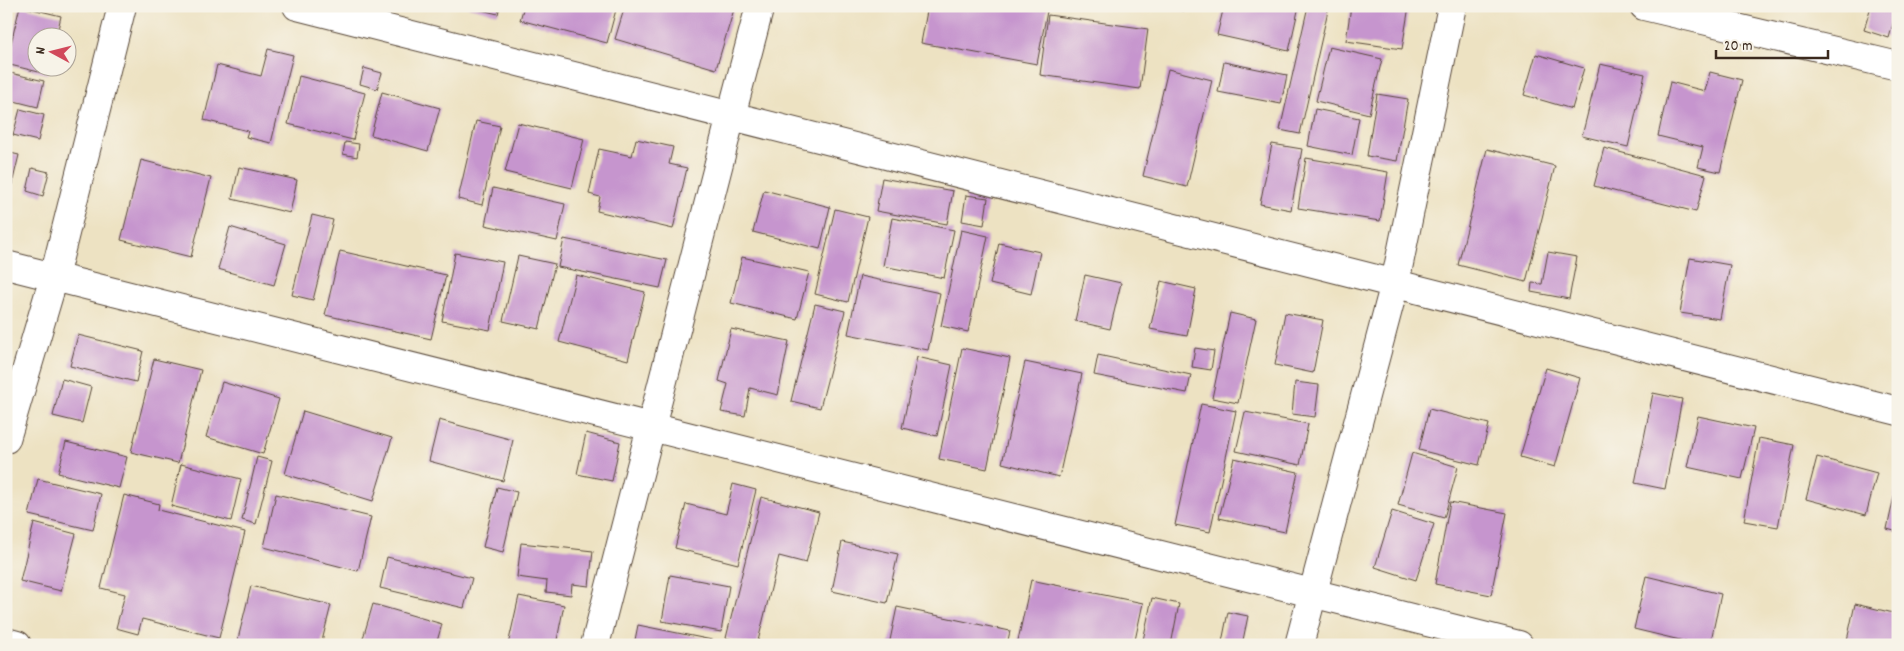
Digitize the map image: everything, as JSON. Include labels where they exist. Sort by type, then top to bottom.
[{"type":"street","points":[[6,439],[54,277],[122,6]]},
{"type":"street","points":[[297,6],[1898,411]]},
{"type":"street","points":[[595,645],[760,6]]},
{"type":"street","points":[[1299,645],[1395,283],[1452,6]]},
{"type":"street","points":[[1644,6],[1898,66]]},
{"type":"street","points":[[6,265],[1519,645]]},
{"type":"street","points":[[6,642],[17,645]]},
{"type":"building","points":[[20,6],[61,16],[58,28],[28,28],[28,69],[6,64]]},
{"type":"building","points":[[464,6],[500,6],[498,14]]},
{"type":"building","points":[[524,6],[617,6],[607,43],[520,20]]},
{"type":"building","points":[[625,6],[735,6],[716,69],[615,39]]},
{"type":"building","points":[[899,6],[916,6],[915,10]]},
{"type":"building","points":[[928,6],[1048,6],[1037,64],[921,43]]},
{"type":"building","points":[[1163,6],[1184,6],[1183,11]]},
{"type":"building","points":[[1224,6],[1299,6],[1289,51],[1217,35]]},
{"type":"building","points":[[1308,6],[1329,6],[1300,134],[1280,130]]},
{"type":"building","points":[[1351,6],[1409,6],[1402,49],[1346,41]]},
{"type":"building","points":[[1871,6],[1898,6],[1889,38],[1864,30]]},
{"type":"building","points":[[1048,15],[1148,29],[1140,89],[1040,75]]},
{"type":"building","points":[[1329,47],[1382,59],[1369,114],[1316,101]]},
{"type":"building","points":[[268,49],[293,55],[271,143],[246,137],[248,131],[204,120],[217,65],[261,76]]},
{"type":"building","points":[[1536,54],[1584,68],[1572,109],[1524,95]]},
{"type":"building","points":[[1224,62],[1287,75],[1281,104],[1218,92]]},
{"type":"building","points":[[1600,64],[1645,74],[1628,147],[1582,136]]},
{"type":"building","points":[[364,68],[382,73],[377,89],[360,84]]},
{"type":"building","points":[[1168,69],[1212,80],[1187,187],[1143,176]]},
{"type":"building","points":[[6,72],[44,81],[38,107],[6,99]]},
{"type":"building","points":[[1710,72],[1742,80],[1720,172],[1698,167],[1703,147],[1658,136],[1670,82],[1705,91]]},
{"type":"building","points":[[299,76],[365,93],[353,140],[288,124]]},
{"type":"building","points":[[382,92],[440,108],[428,151],[371,135]]},
{"type":"building","points":[[1377,94],[1408,99],[1397,161],[1367,156]]},
{"type":"building","points":[[20,109],[44,115],[38,141],[13,135]]},
{"type":"building","points":[[1315,109],[1359,118],[1352,155],[1308,146]]},
{"type":"building","points":[[6,110],[10,111],[7,126],[6,126]]},
{"type":"building","points":[[476,121],[500,126],[482,205],[458,199]]},
{"type":"building","points":[[518,123],[584,139],[572,188],[505,172]]},
{"type":"building","points":[[636,139],[673,147],[669,164],[687,168],[673,229],[597,211],[600,197],[589,194],[599,149],[632,156]]},
{"type":"building","points":[[345,142],[359,144],[357,157],[343,154]]},
{"type":"building","points":[[1272,144],[1302,149],[1291,210],[1260,204]]},
{"type":"building","points":[[1604,148],[1706,175],[1696,212],[1594,186]]},
{"type":"building","points":[[1487,149],[1555,166],[1526,282],[1458,265]]},
{"type":"building","points":[[6,152],[19,155],[7,205],[6,205]]},
{"type":"building","points":[[1306,158],[1388,172],[1380,221],[1298,208]]},
{"type":"building","points":[[141,160],[211,178],[191,257],[121,240]]},
{"type":"building","points":[[239,167],[297,180],[290,213],[232,199]]},
{"type":"building","points":[[32,168],[49,172],[43,196],[27,191]]},
{"type":"building","points":[[882,178],[953,191],[947,224],[876,211]]},
{"type":"building","points":[[493,188],[565,204],[557,241],[485,225]]},
{"type":"building","points":[[764,190],[830,207],[820,249],[753,232]]},
{"type":"building","points":[[966,195],[988,198],[984,225],[962,221]]},
{"type":"building","points":[[835,209],[868,217],[848,302],[815,294]]},
{"type":"building","points":[[312,215],[333,220],[313,300],[292,295]]},
{"type":"building","points":[[892,218],[954,230],[944,278],[883,266]]},
{"type":"building","points":[[230,227],[286,244],[274,285],[218,269]]},
{"type":"building","points":[[961,230],[988,236],[968,332],[941,326]]},
{"type":"building","points":[[564,239],[667,260],[660,288],[558,267]]},
{"type":"building","points":[[999,243],[1040,252],[1031,294],[990,284]]},
{"type":"building","points":[[340,251],[446,275],[431,339],[325,315]]},
{"type":"building","points":[[1548,252],[1577,257],[1569,299],[1531,292],[1532,283],[1542,284]]},
{"type":"building","points":[[455,253],[503,262],[490,330],[442,321]]},
{"type":"building","points":[[518,256],[555,264],[539,329],[503,321]]},
{"type":"building","points":[[742,257],[809,272],[797,319],[731,303]]},
{"type":"building","points":[[1690,258],[1730,265],[1720,319],[1680,313]]},
{"type":"building","points":[[576,275],[645,292],[628,360],[559,342]]},
{"type":"building","points":[[1085,275],[1121,283],[1110,329],[1075,321]]},
{"type":"building","points":[[860,276],[940,293],[928,350],[848,334]]},
{"type":"building","points":[[1161,281],[1196,289],[1187,336],[1150,329]]},
{"type":"building","points":[[815,304],[845,311],[820,408],[791,401]]},
{"type":"building","points":[[1230,313],[1256,319],[1238,403],[1212,398]]},
{"type":"building","points":[[1285,313],[1323,320],[1313,373],[1275,365]]},
{"type":"building","points":[[731,329],[789,341],[778,395],[750,388],[745,416],[721,412],[728,384],[719,381]]},
{"type":"building","points":[[78,335],[143,351],[136,382],[70,366]]},
{"type":"building","points":[[962,348],[1010,358],[987,469],[939,459]]},
{"type":"building","points":[[1195,348],[1214,351],[1211,370],[1192,367]]},
{"type":"building","points":[[1098,355],[1191,375],[1187,393],[1094,375]]},
{"type":"building","points":[[917,357],[952,365],[937,436],[902,428]]},
{"type":"building","points":[[154,359],[201,370],[178,463],[131,452]]},
{"type":"building","points":[[1025,362],[1082,374],[1059,477],[1002,463]]},
{"type":"building","points":[[1546,368],[1580,378],[1555,467],[1520,457]]},
{"type":"building","points":[[62,379],[91,387],[82,423],[53,416]]},
{"type":"building","points":[[222,382],[279,399],[263,454],[206,437]]},
{"type":"building","points":[[1295,382],[1319,385],[1315,417],[1292,414]]},
{"type":"building","points":[[1653,393],[1682,399],[1665,489],[1635,483]]},
{"type":"building","points":[[1201,404],[1236,411],[1210,532],[1175,525]]},
{"type":"building","points":[[1429,409],[1489,424],[1479,465],[1419,450]]},
{"type":"building","points":[[303,411],[392,438],[373,501],[285,474]]},
{"type":"building","points":[[1245,412],[1308,424],[1300,465],[1236,451]]},
{"type":"building","points":[[1698,416],[1754,428],[1742,479],[1687,467]]},
{"type":"building","points":[[439,420],[513,440],[503,481],[429,461]]},
{"type":"building","points":[[586,433],[620,442],[612,481],[577,474]]},
{"type":"building","points":[[1759,438],[1794,445],[1778,527],[1744,521]]},
{"type":"building","points":[[66,442],[127,457],[119,488],[58,473]]},
{"type":"building","points":[[1412,453],[1458,467],[1444,518],[1398,505]]},
{"type":"building","points":[[257,457],[272,461],[256,524],[242,520]]},
{"type":"building","points":[[1817,457],[1877,473],[1866,515],[1806,499]]},
{"type":"building","points":[[1234,458],[1298,472],[1285,532],[1219,518]]},
{"type":"building","points":[[181,464],[241,479],[231,521],[171,506]]},
{"type":"building","points":[[38,479],[101,494],[93,530],[29,515]]},
{"type":"building","points":[[1898,483],[1898,532],[1887,529]]},
{"type":"building","points":[[733,484],[756,490],[738,564],[675,548],[686,504],[726,514]]},
{"type":"building","points":[[497,487],[517,492],[503,552],[483,547]]},
{"type":"building","points":[[276,494],[371,517],[358,571],[264,547]]},
{"type":"building","points":[[124,495],[159,504],[158,510],[245,532],[219,638],[142,619],[138,634],[116,628],[125,594],[101,588]]},
{"type":"building","points":[[761,497],[819,512],[806,563],[779,556],[757,645],[753,645],[726,638]]},
{"type":"building","points":[[1450,502],[1507,513],[1491,595],[1435,584]]},
{"type":"building","points":[[1392,511],[1434,524],[1416,580],[1375,567]]},
{"type":"building","points":[[34,523],[76,534],[61,591],[20,581]]},
{"type":"building","points":[[842,542],[898,554],[887,603],[832,591]]},
{"type":"building","points":[[521,543],[593,551],[589,586],[572,584],[571,595],[546,592],[547,581],[517,577]]},
{"type":"building","points":[[387,557],[472,578],[464,608],[380,588]]},
{"type":"building","points":[[670,575],[729,586],[721,632],[662,621]]},
{"type":"building","points":[[1646,576],[1721,594],[1710,645],[1701,645],[1634,629]]},
{"type":"building","points":[[1031,580],[1143,603],[1134,645],[1017,645]]},
{"type":"building","points":[[251,586],[331,605],[321,645],[245,645],[237,643]]},
{"type":"building","points":[[519,596],[564,605],[556,645],[508,645]]},
{"type":"building","points":[[1152,598],[1179,604],[1171,645],[1142,645]]},
{"type":"building","points":[[373,604],[442,624],[436,645],[361,645]]},
{"type":"building","points":[[1855,604],[1898,614],[1898,645],[1846,645]]},
{"type":"building","points":[[897,607],[1010,631],[1007,645],[889,645]]},
{"type":"building","points":[[1228,612],[1248,616],[1242,645],[1222,642]]},
{"type":"building","points":[[638,625],[717,641],[716,645],[634,645]]}]
